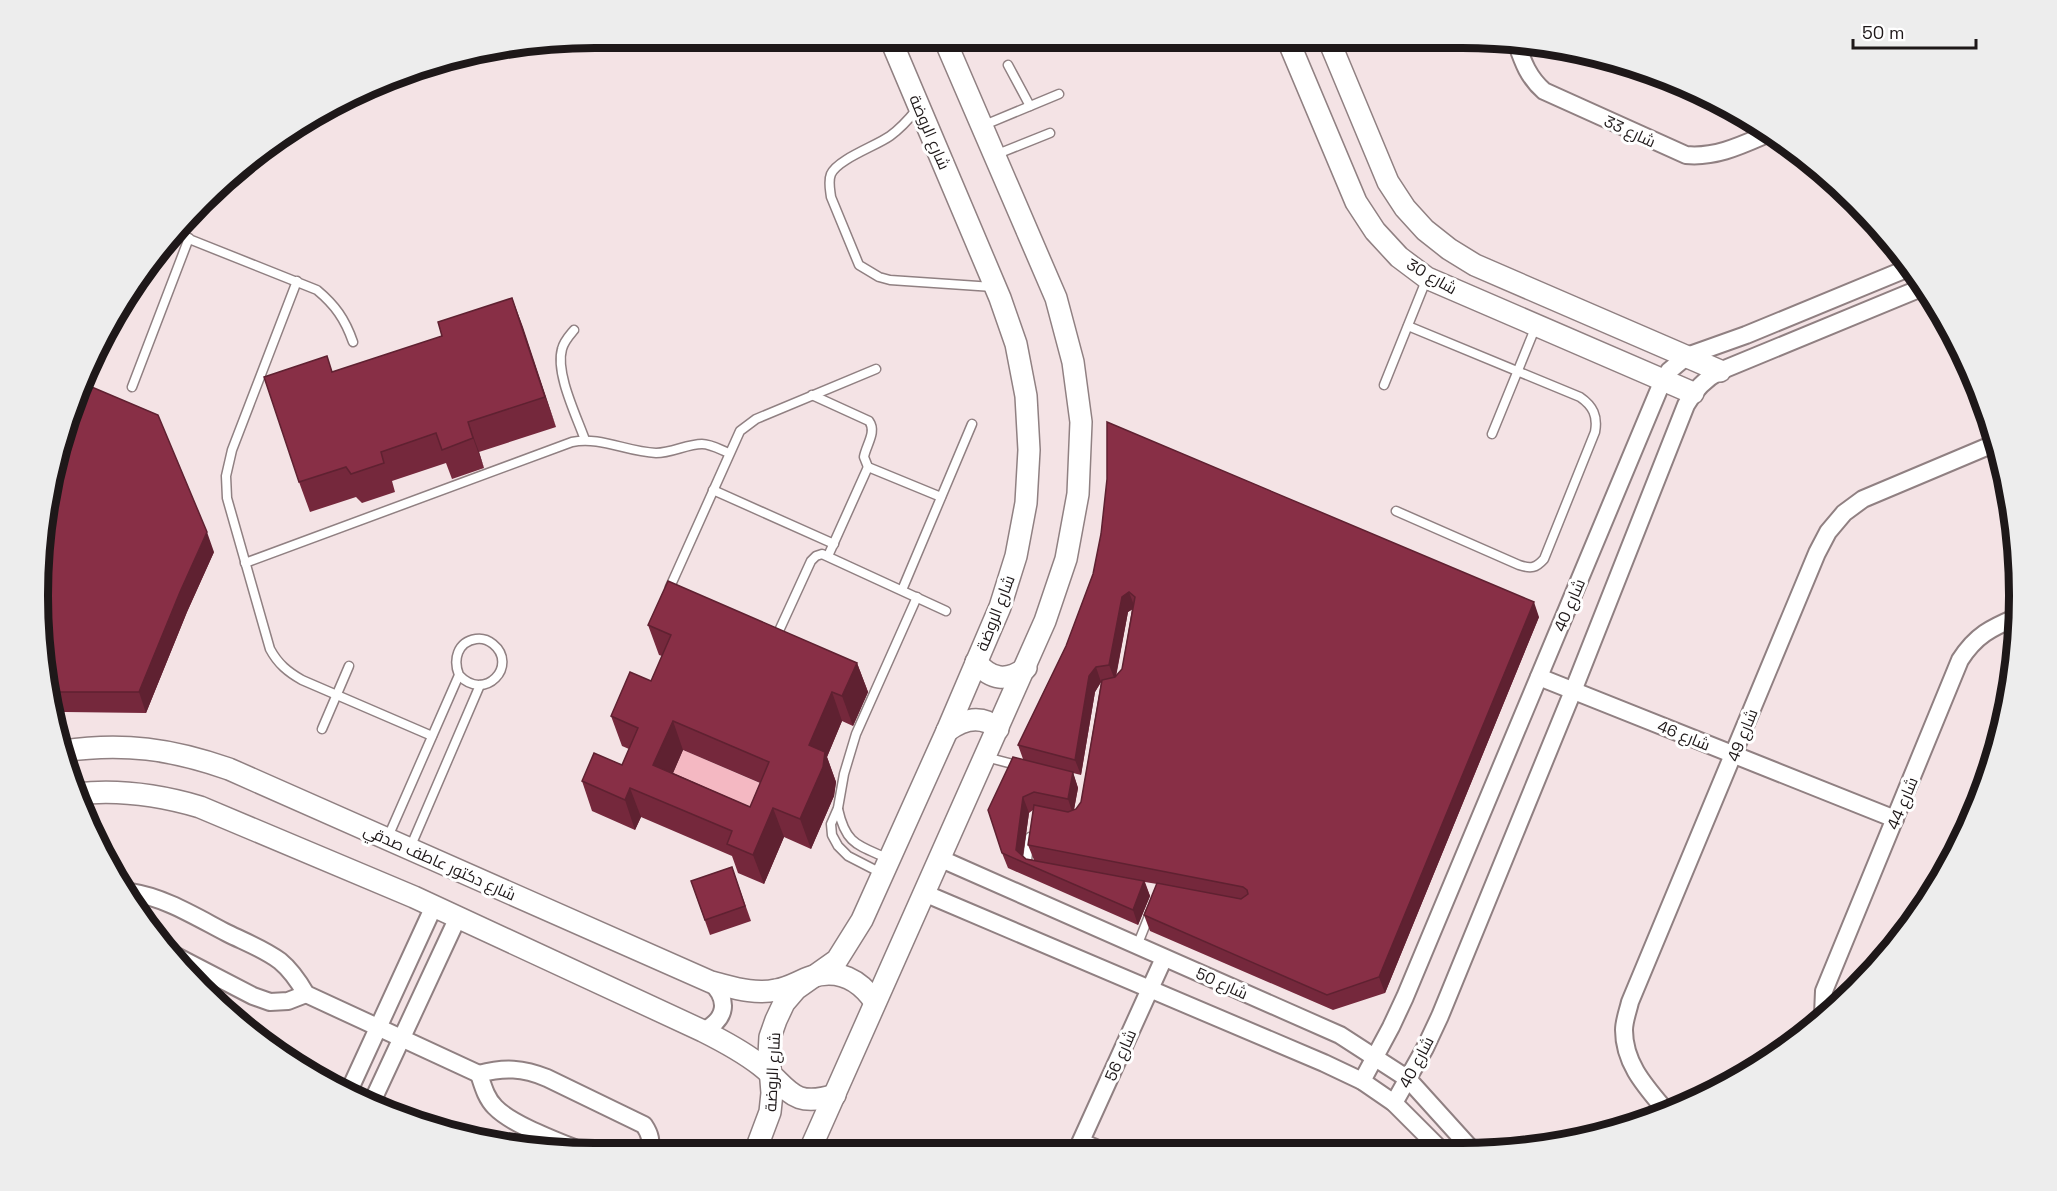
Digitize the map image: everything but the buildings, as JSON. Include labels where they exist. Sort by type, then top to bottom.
[{"type":"street","name":"شارع الروضة","points":[[758,1143],[770,1112],[769,1055],[776,1020],[784,1003],[796,989],[837,960],[862,920],[1000,607],[1016,556],[1026,503],[1029,450],[1026,396],[1016,344],[996,288],[894,48]]},
{"type":"street","points":[[813,1143],[1026,668],[1066,559],[1078,494],[1081,422],[1073,362],[1056,298],[948,48]]},
{"type":"street","name":"شارع 30","points":[[1293,48],[1356,202],[1375,231],[1399,257],[1427,278],[1693,393]]},
{"type":"street","name":"شارع 30","points":[[1332,48],[1388,182],[1405,208],[1425,230],[1449,249],[1475,265],[1720,371]]},
{"type":"street","name":"شارع 33","points":[[1519,51],[1527,72],[1544,91],[1686,155],[1718,154],[1761,137]]},
{"type":"street","name":"شارع 40","points":[[1362,1081],[1405,997],[1663,380],[1669,371],[1687,356],[1746,335],[1902,271]]},
{"type":"street","name":"شارع 40","points":[[1394,1103],[1440,1016],[1573,691],[1686,405],[1693,393],[1710,376],[1720,371],[1914,286]]},
{"type":"street","name":"شارع 49","points":[[1661,1105],[1641,1082],[1627,1056],[1624,1029],[1630,1002],[1816,553],[1828,532],[1844,513],[1863,499],[1988,446]]},
{"type":"street","name":"شارع 44","points":[[1823,1006],[1824,991],[1960,660],[1970,645],[1983,633],[2008,621]]},
{"type":"street","points":[[976,662],[983,671],[994,677],[1005,678],[1016,675],[1026,668]]},
{"type":"street","name":"شارع 46","points":[[1539,677],[1895,819]]},
{"type":"street","points":[[947,731],[964,721],[974,719],[993,723],[998,729]]},
{"type":"street","name":"شارع دكتور عاطف صدقي","points":[[71,750],[97,746],[131,746],[164,750],[229,769],[711,982],[756,992],[775,991],[810,978]]},
{"type":"street","points":[[85,793],[131,792],[166,797],[200,807],[434,906],[704,1031],[729,1044],[771,1073],[780,1086],[792,1094],[806,1099],[821,1099],[835,1095]]},
{"type":"street","name":"شارع 50","points":[[939,858],[1340,1035],[1408,1079],[1466,1143]]},
{"type":"street","points":[[136,893],[170,905],[265,951],[281,962],[296,977],[306,994],[479,1074],[495,1069],[513,1068],[530,1071],[644,1125],[651,1143]]},
{"type":"street","name":"شارع 50","points":[[924,893],[1362,1081],[1394,1103],[1434,1143]]},
{"type":"street","points":[[351,1086],[434,906]]},
{"type":"street","points":[[375,1096],[458,917]]},
{"type":"street","name":"شارع 56","points":[[1080,1143],[1164,958]]},
{"type":"street","points":[[191,964],[253,996],[270,1002],[288,1000],[306,994]]},
{"type":"street","points":[[810,978],[825,974],[840,975],[855,980],[867,990],[875,1002]]},
{"type":"street","points":[[704,1031],[720,1018],[723,1009],[723,998],[719,989],[711,982]]},
{"type":"street","points":[[479,1074],[485,1091],[495,1107],[509,1119],[561,1142]]},
{"type":"lane","points":[[1008,65],[1030,106]]},
{"type":"lane","points":[[981,126],[1059,94]]},
{"type":"lane","points":[[919,106],[907,122],[891,135],[839,164],[831,173],[829,185],[831,197],[859,265],[868,272],[890,280],[996,288]]},
{"type":"lane","points":[[994,155],[1050,133]]},
{"type":"lane","points":[[183,236],[317,290],[333,303],[346,321],[353,342]]},
{"type":"lane","points":[[132,387],[189,238]]},
{"type":"lane","points":[[1384,385],[1427,278]]},
{"type":"lane","points":[[297,281],[232,450],[226,476],[227,498],[270,649],[277,661],[288,672],[302,680],[432,736]]},
{"type":"lane","points":[[1396,511],[1528,568],[1538,566],[1544,559],[1597,422],[1588,403],[1580,397],[1408,326]]},
{"type":"lane","points":[[1492,434],[1536,326]]},
{"type":"lane","points":[[574,330],[566,339],[561,352],[562,374],[585,440]]},
{"type":"lane","points":[[670,587],[729,453],[746,424],[876,369]]},
{"type":"lane","points":[[812,395],[869,421],[872,426],[864,457],[868,467],[828,556]]},
{"type":"lane","points":[[902,590],[972,424]]},
{"type":"lane","points":[[245,563],[561,446],[585,440],[656,453],[675,451],[700,444],[729,453]]},
{"type":"lane","points":[[868,467],[941,497]]},
{"type":"lane","points":[[712,490],[834,544]]},
{"type":"lane","points":[[778,633],[811,561],[822,554],[946,611]]},
{"type":"lane","points":[[886,867],[848,856],[838,846],[832,835],[831,824],[838,808],[844,774],[856,734],[917,597]]},
{"type":"lane","points":[[479,639],[489,641],[497,647],[502,657],[502,667],[498,676],[490,683],[480,686],[465,681],[459,675],[456,656],[461,647],[469,641],[479,639]]},
{"type":"lane","points":[[322,729],[350,666]]},
{"type":"lane","points":[[387,838],[459,675]]},
{"type":"lane","points":[[409,848],[480,686]]},
{"type":"lane","points":[[985,757],[1025,767]]},
{"type":"lane","points":[[838,808],[841,824],[853,843],[886,867]]},
{"type":"lane","points":[[1032,829],[1027,863],[1033,868],[1044,870]]},
{"type":"lane","points":[[1137,946],[1156,900]]},
{"type":"shaded area","points":[[683,750],[780,792],[761,836],[664,794]]}]
